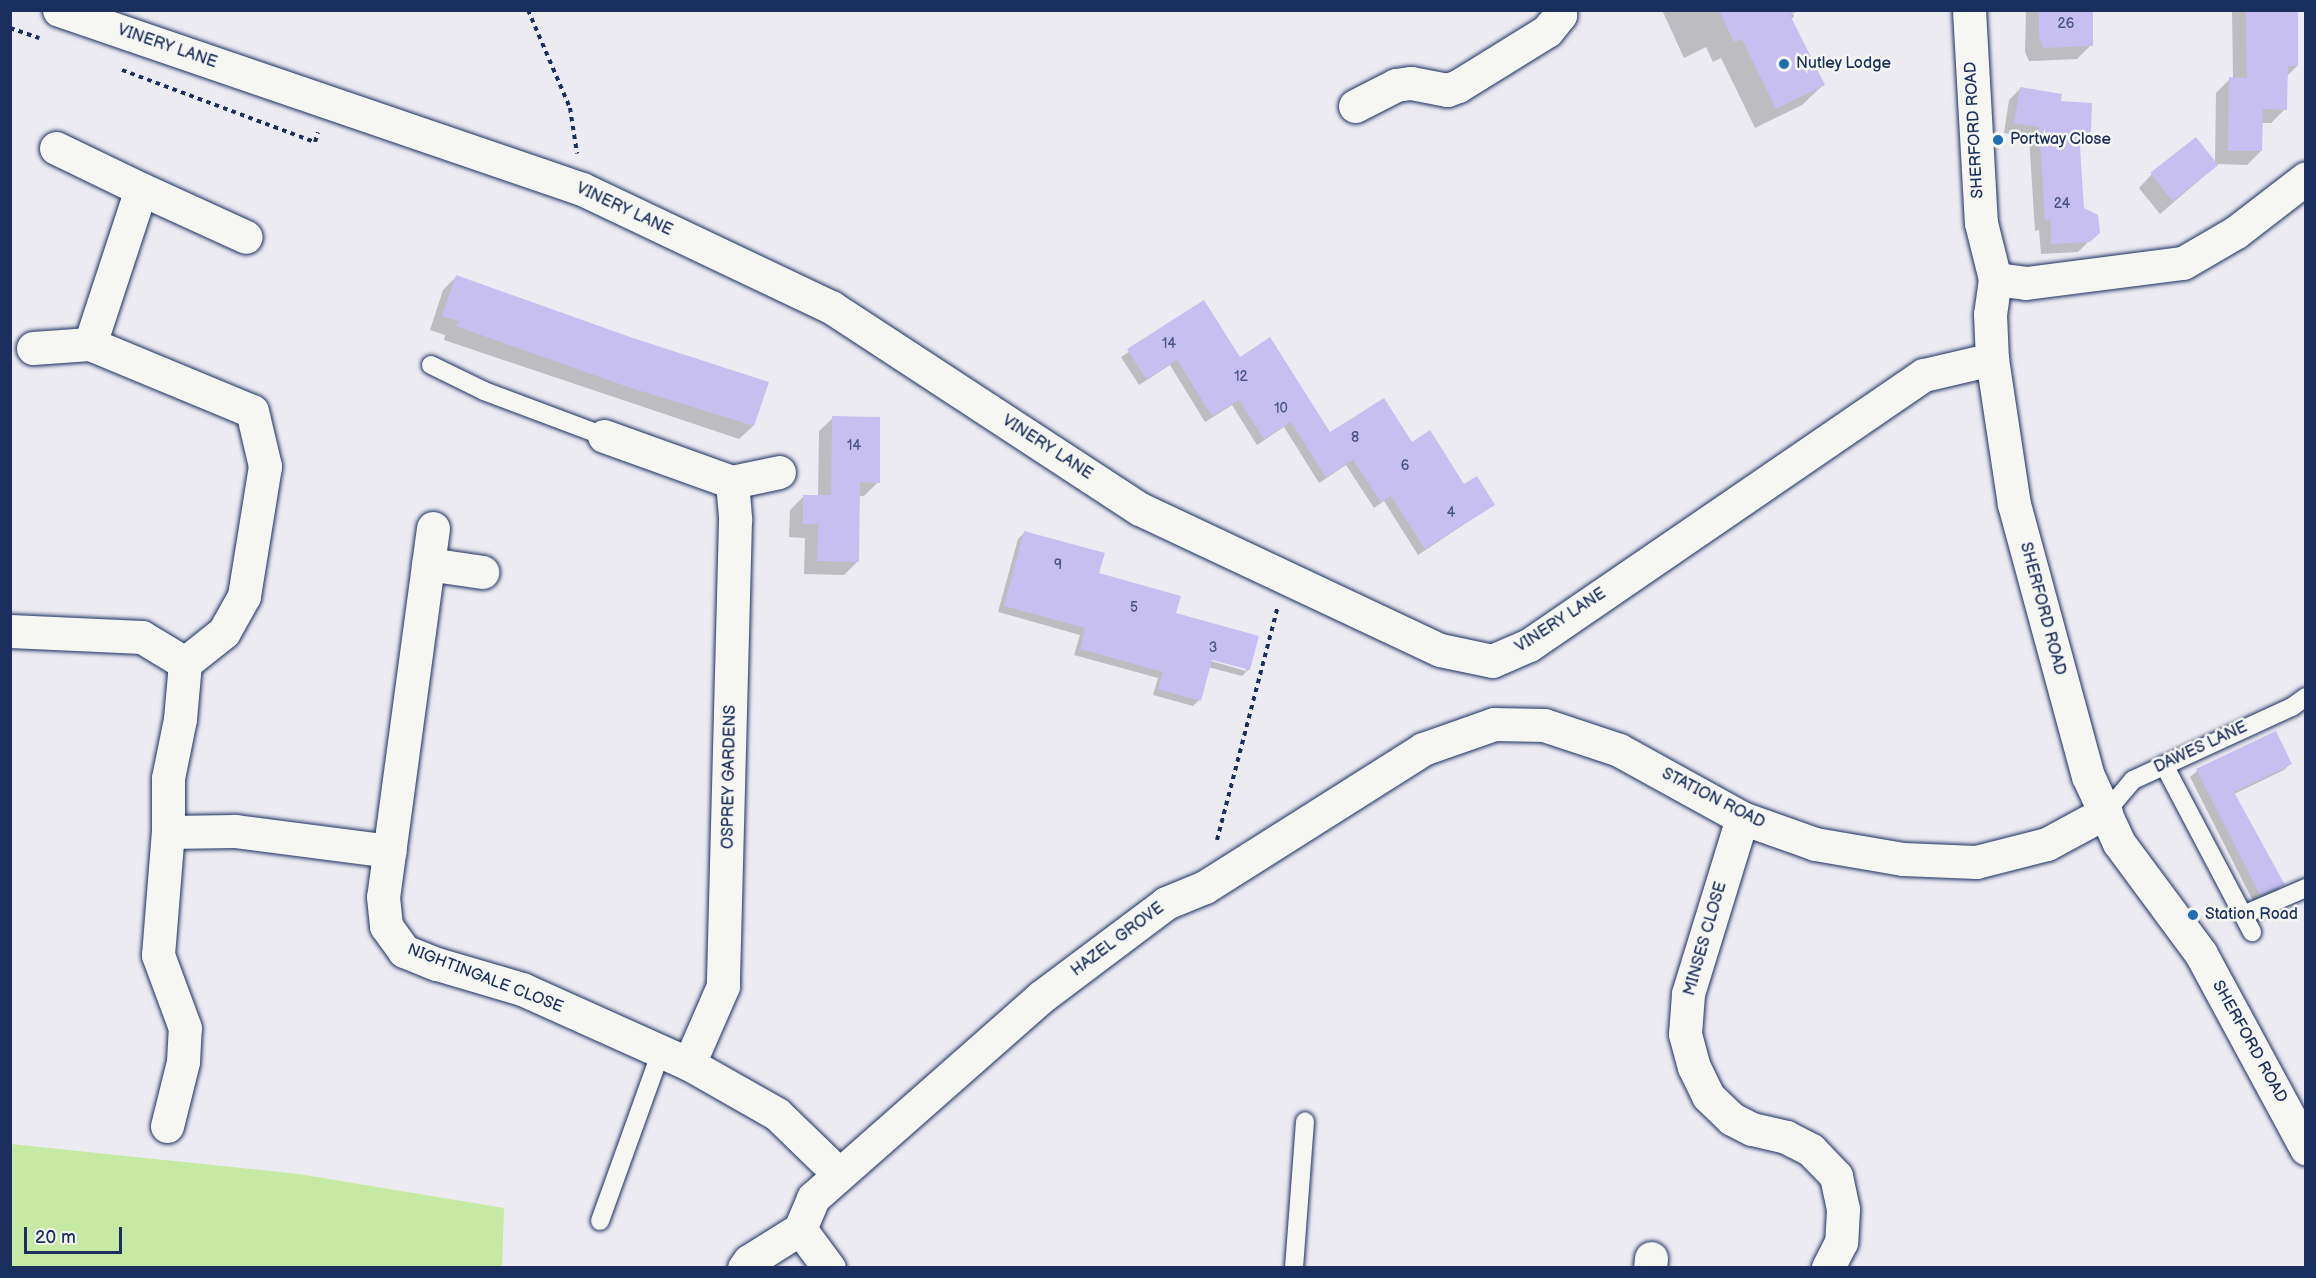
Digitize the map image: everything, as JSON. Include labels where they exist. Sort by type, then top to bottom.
[{"type":"street","name":"VINERY LANE","points":[[59,10],[582,189],[831,307],[1140,509],[1440,650],[1492,661],[1529,645],[1923,375],[1992,359]]},
{"type":"street","points":[[1355,106],[1396,85],[1411,83],[1448,90],[1458,86],[1547,31],[1560,15],[1558,10]]},
{"type":"street","name":"SHERFORD ROAD","points":[[1969,10],[1981,223],[1995,279],[1990,314],[1992,359],[2014,504],[2088,776],[2119,843],[2201,954],[2306,1148]]},
{"type":"street","points":[[56,148],[246,237]]},
{"type":"street","points":[[1995,279],[2026,283],[2182,263],[2236,232],[2306,178]]},
{"type":"street","points":[[90,344],[141,189]]},
{"type":"street","points":[[33,348],[90,344],[252,411],[264,466],[244,596],[224,632],[185,663],[180,719],[168,778],[168,832],[158,955],[185,1028],[183,1062],[167,1126]]},
{"type":"street","points":[[604,436],[732,482],[779,472]]},
{"type":"street","name":"OSPREY GARDENS","points":[[675,1058],[723,986],[735,520],[732,482]]},
{"type":"street","name":"NIGHTINGALE CLOSE","points":[[433,528],[383,897],[386,926],[404,951],[522,989],[675,1058],[777,1114],[839,1174]]},
{"type":"street","points":[[428,564],[482,572]]},
{"type":"street","points":[[10,631],[142,637],[185,663]]},
{"type":"street","name":"STATION ROAD","points":[[1494,724],[1544,725],[1618,750],[1742,818],[1815,844],[1903,859],[1976,862],[2047,844],[2106,812]]},
{"type":"street","name":"HAZEL GROVE","points":[[800,1230],[813,1198],[839,1174],[1041,997],[1166,903],[1205,887],[1423,749],[1494,724]]},
{"type":"street","name":"MINSES CLOSE","points":[[1742,818],[1688,994],[1685,1034],[1694,1067],[1708,1096],[1732,1119],[1752,1129],[1786,1137],[1811,1150],[1836,1176],[1843,1209],[1841,1242],[1828,1268]]},
{"type":"street","points":[[168,832],[235,831],[390,851]]},
{"type":"street","points":[[744,1268],[749,1261],[800,1230],[830,1268]]},
{"type":"lane","points":[[431,365],[484,391],[604,436]]},
{"type":"lane","name":"DAWES LANE","points":[[2106,812],[2133,780],[2292,707],[2306,697]]},
{"type":"lane","points":[[2164,765],[2252,932]]},
{"type":"lane","points":[[2243,915],[2306,888]]},
{"type":"lane","points":[[600,1221],[675,1058]]},
{"type":"lane","points":[[1294,1268],[1305,1121]]},
{"type":"path","points":[[528,10],[570,108],[582,189]]},
{"type":"path","points":[[1205,887],[1286,576]]},
{"type":"green space","points":[[11,1144],[299,1174],[504,1208],[502,1267],[11,1267]]},
{"type":"building","name":"Nutley Lodge","points":[[1719,10],[1800,10],[1790,15],[1825,85],[1776,109],[1742,39],[1734,42]]},
{"type":"building","points":[[2039,10],[2093,10],[2093,46],[2043,48],[2039,37]]},
{"type":"building","points":[[2246,10],[2298,10],[2298,66],[2288,66],[2287,110],[2263,109],[2262,151],[2228,151],[2229,77],[2247,78]]},
{"type":"building","points":[[2020,87],[2062,94],[2061,101],[2092,103],[2091,132],[2079,132],[2084,208],[2098,215],[2100,233],[2090,242],[2051,244],[2050,220],[2045,220],[2039,127],[2014,123]]},
{"type":"building","points":[[2196,137],[2218,165],[2172,201],[2150,173]]},
{"type":"building","points":[[456,275],[633,338],[769,382],[754,426],[628,387],[456,326],[458,321],[442,316]]},
{"type":"building","points":[[1204,300],[1240,357],[1270,337],[1330,432],[1384,398],[1412,442],[1430,430],[1464,484],[1477,476],[1495,505],[1425,549],[1391,496],[1381,502],[1353,460],[1326,477],[1291,422],[1264,439],[1239,400],[1212,416],[1177,360],[1146,379],[1127,349]]},
{"type":"building","points":[[832,416],[880,417],[880,483],[860,482],[859,562],[817,561],[818,524],[803,524],[803,495],[831,495]]},
{"type":"building","points":[[1024,531],[1105,553],[1099,573],[1181,596],[1176,613],[1259,636],[1250,670],[1212,660],[1201,701],[1158,689],[1163,672],[1080,649],[1085,628],[1004,606]]},
{"type":"building","points":[[2276,731],[2292,764],[2234,792],[2285,885],[2260,895],[2196,769]]},
{"type":"place","name":"Nutley Lodge","points":[[1784,64]]},
{"type":"place","name":"Portway Close","points":[[1998,140]]},
{"type":"place","name":"Station Road","points":[[2193,915]]}]
